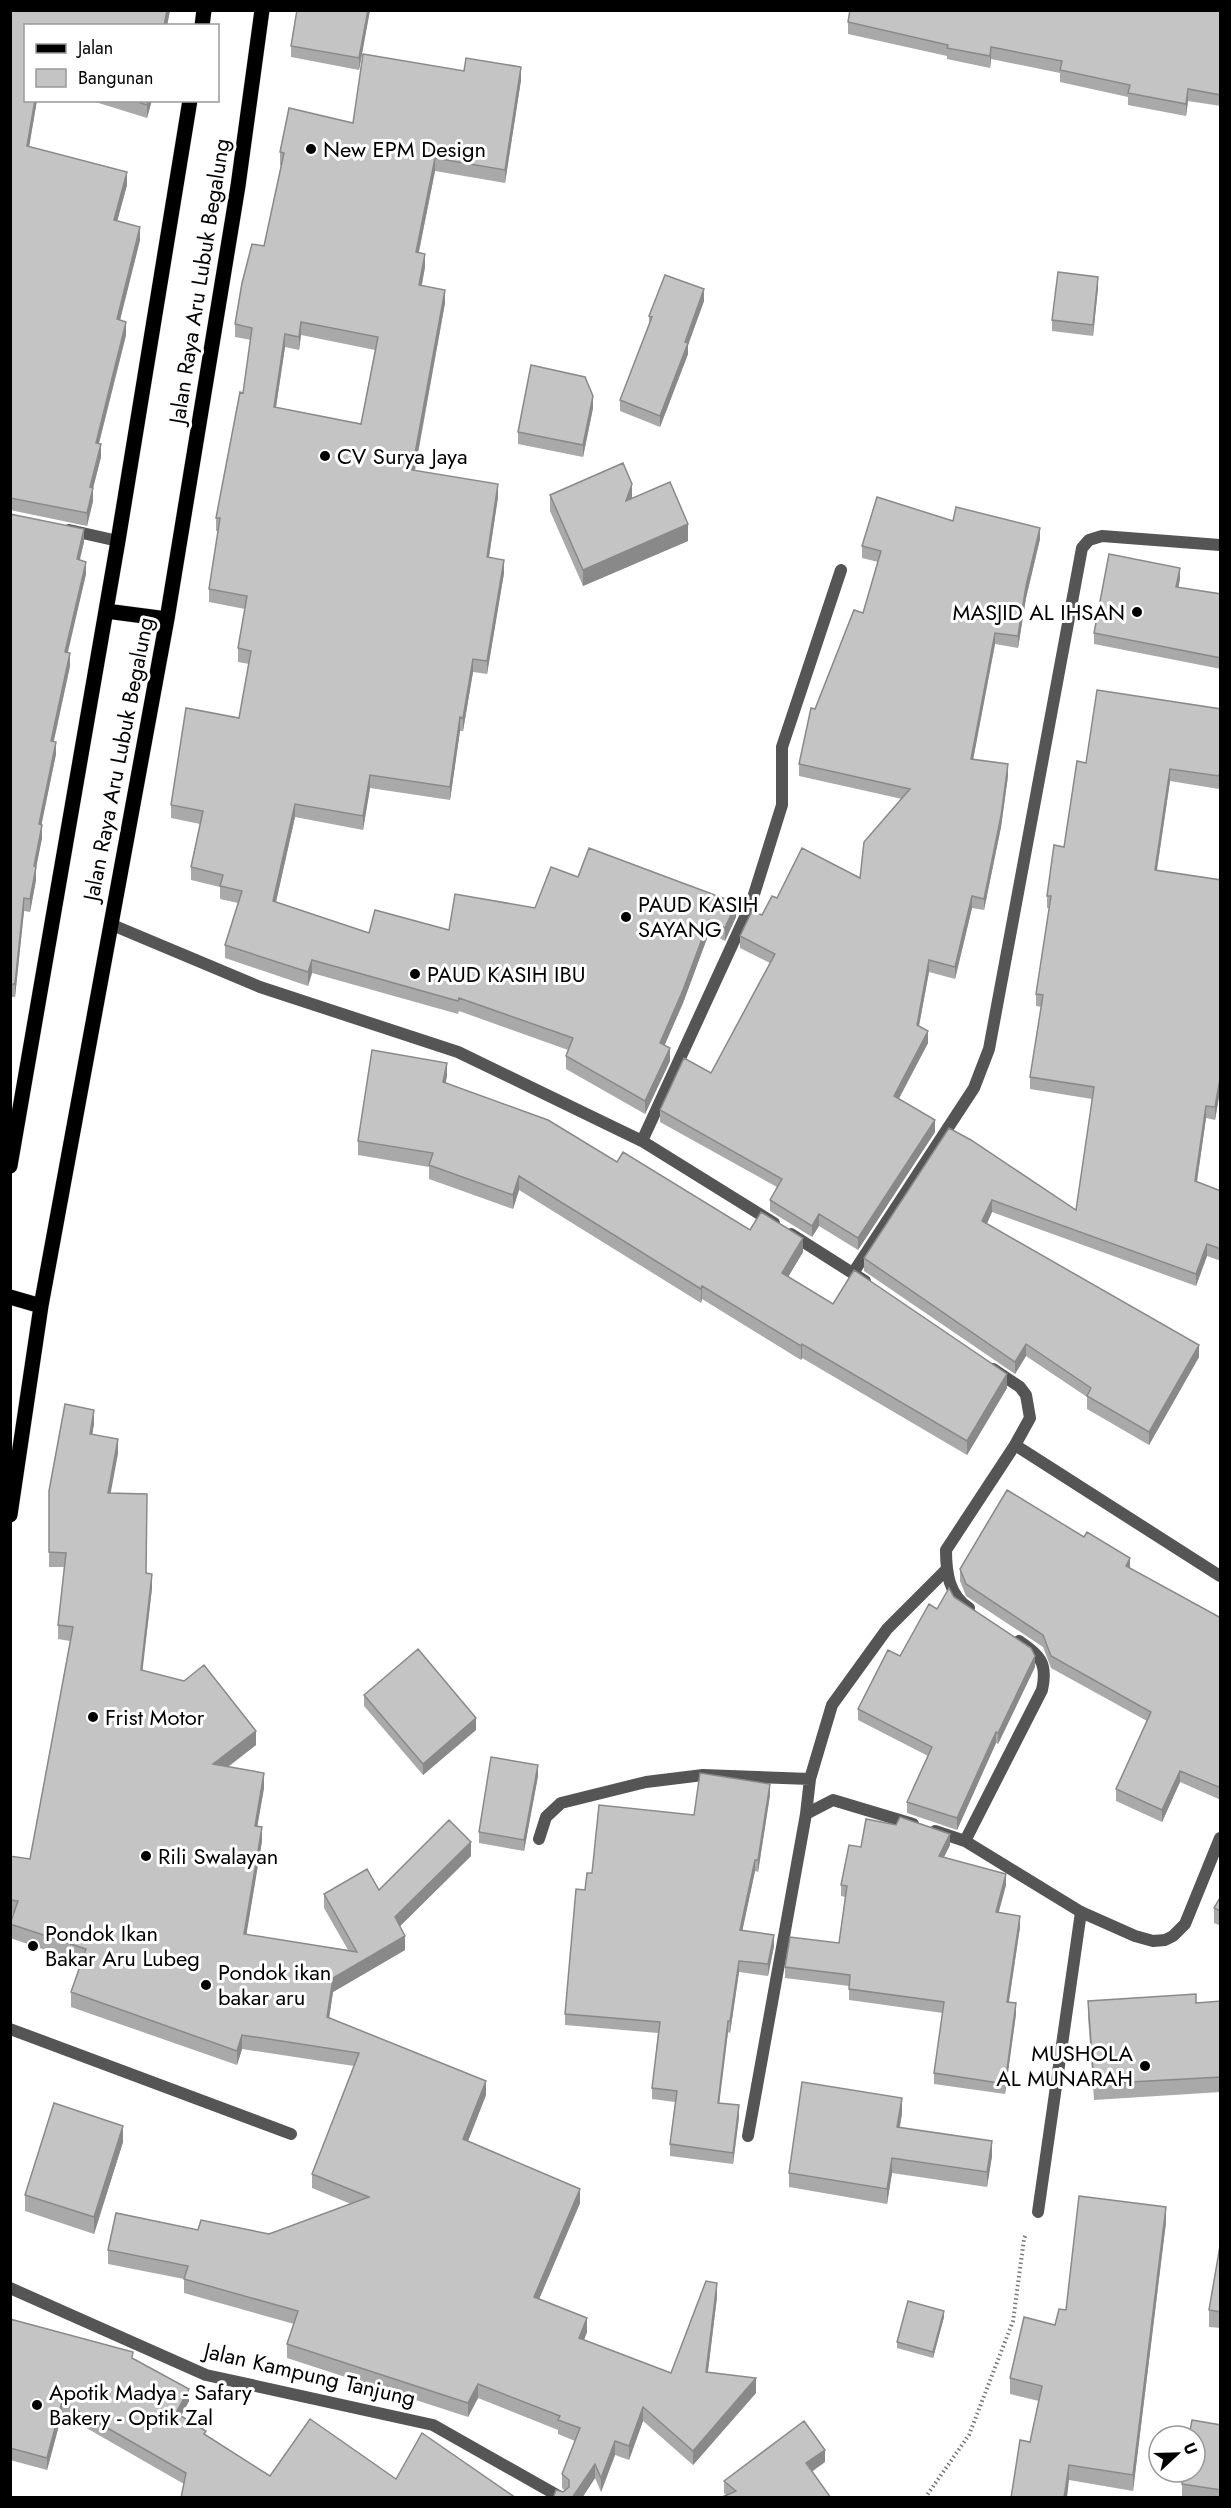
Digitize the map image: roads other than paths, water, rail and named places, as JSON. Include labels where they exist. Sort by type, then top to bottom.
[{"type":"main road","name":"Jalan Raya Aru Lubuk Begalung","points":[[10,1515],[41,1306],[167,619],[237,198],[262,10]]},
{"type":"main road","name":"Jalan Raya Aru Lubuk Begalung","points":[[10,1166],[118,541],[190,102]]},
{"type":"main road","points":[[106,612],[167,619]]},
{"type":"main road","points":[[10,1298],[41,1306]]},
{"type":"street","points":[[53,527],[118,541]]},
{"type":"street","points":[[853,1273],[974,1088],[990,1049],[1082,548],[1089,540],[1102,536],[1221,545]]},
{"type":"street","points":[[642,1141],[751,904],[782,805],[782,747],[841,570]]},
{"type":"street","points":[[110,924],[260,987],[458,1052],[642,1141],[873,1286]]},
{"type":"street","points":[[979,1614],[959,1601],[946,1570],[946,1550],[1015,1445],[1030,1418],[1026,1395],[1020,1387],[981,1360]]},
{"type":"street","points":[[1015,1445],[1221,1576]]},
{"type":"street","points":[[748,2136],[806,1814],[810,1779],[831,1705],[887,1629],[946,1570]]},
{"type":"street","points":[[965,1840],[1042,1690],[1043,1666],[1038,1654],[1008,1634]]},
{"type":"street","points":[[539,1839],[546,1817],[561,1803],[646,1782],[703,1775],[810,1779]]},
{"type":"street","points":[[806,1814],[825,1802],[843,1801],[965,1840],[1081,1912],[1135,1936],[1153,1941],[1165,1940],[1185,1924],[1221,1838]]},
{"type":"street","points":[[1038,2212],[1081,1912]]},
{"type":"street","points":[[10,2029],[291,2134]]},
{"type":"street","name":"Jalan Kampung Tanjung","points":[[10,2288],[206,2375],[433,2425],[562,2498]]},
{"type":"place","name":"New EPM Design","points":[[311,149]]},
{"type":"place","name":"CV Surya Jaya","points":[[325,456]]},
{"type":"place","name":"MASJID AL IHSAN","points":[[1137,612]]},
{"type":"place","name":"PAUD KASIH SAYANG","points":[[626,917]]},
{"type":"place","name":"PAUD KASIH IBU","points":[[415,974]]},
{"type":"place","name":"Frist Motor","points":[[93,1717]]},
{"type":"place","name":"Rili Swalayan","points":[[146,1856]]},
{"type":"place","name":"Pondok Ikan Bakar Aru Lubeg","points":[[33,1946]]},
{"type":"place","name":"Pondok ikan bakar aru","points":[[206,1985]]},
{"type":"place","name":"MUSHOLA AL MUNARAH","points":[[1145,2066]]},
{"type":"place","name":"Apotik Madya - Safary Bakery - Optik Zal","points":[[37,2405]]}]
